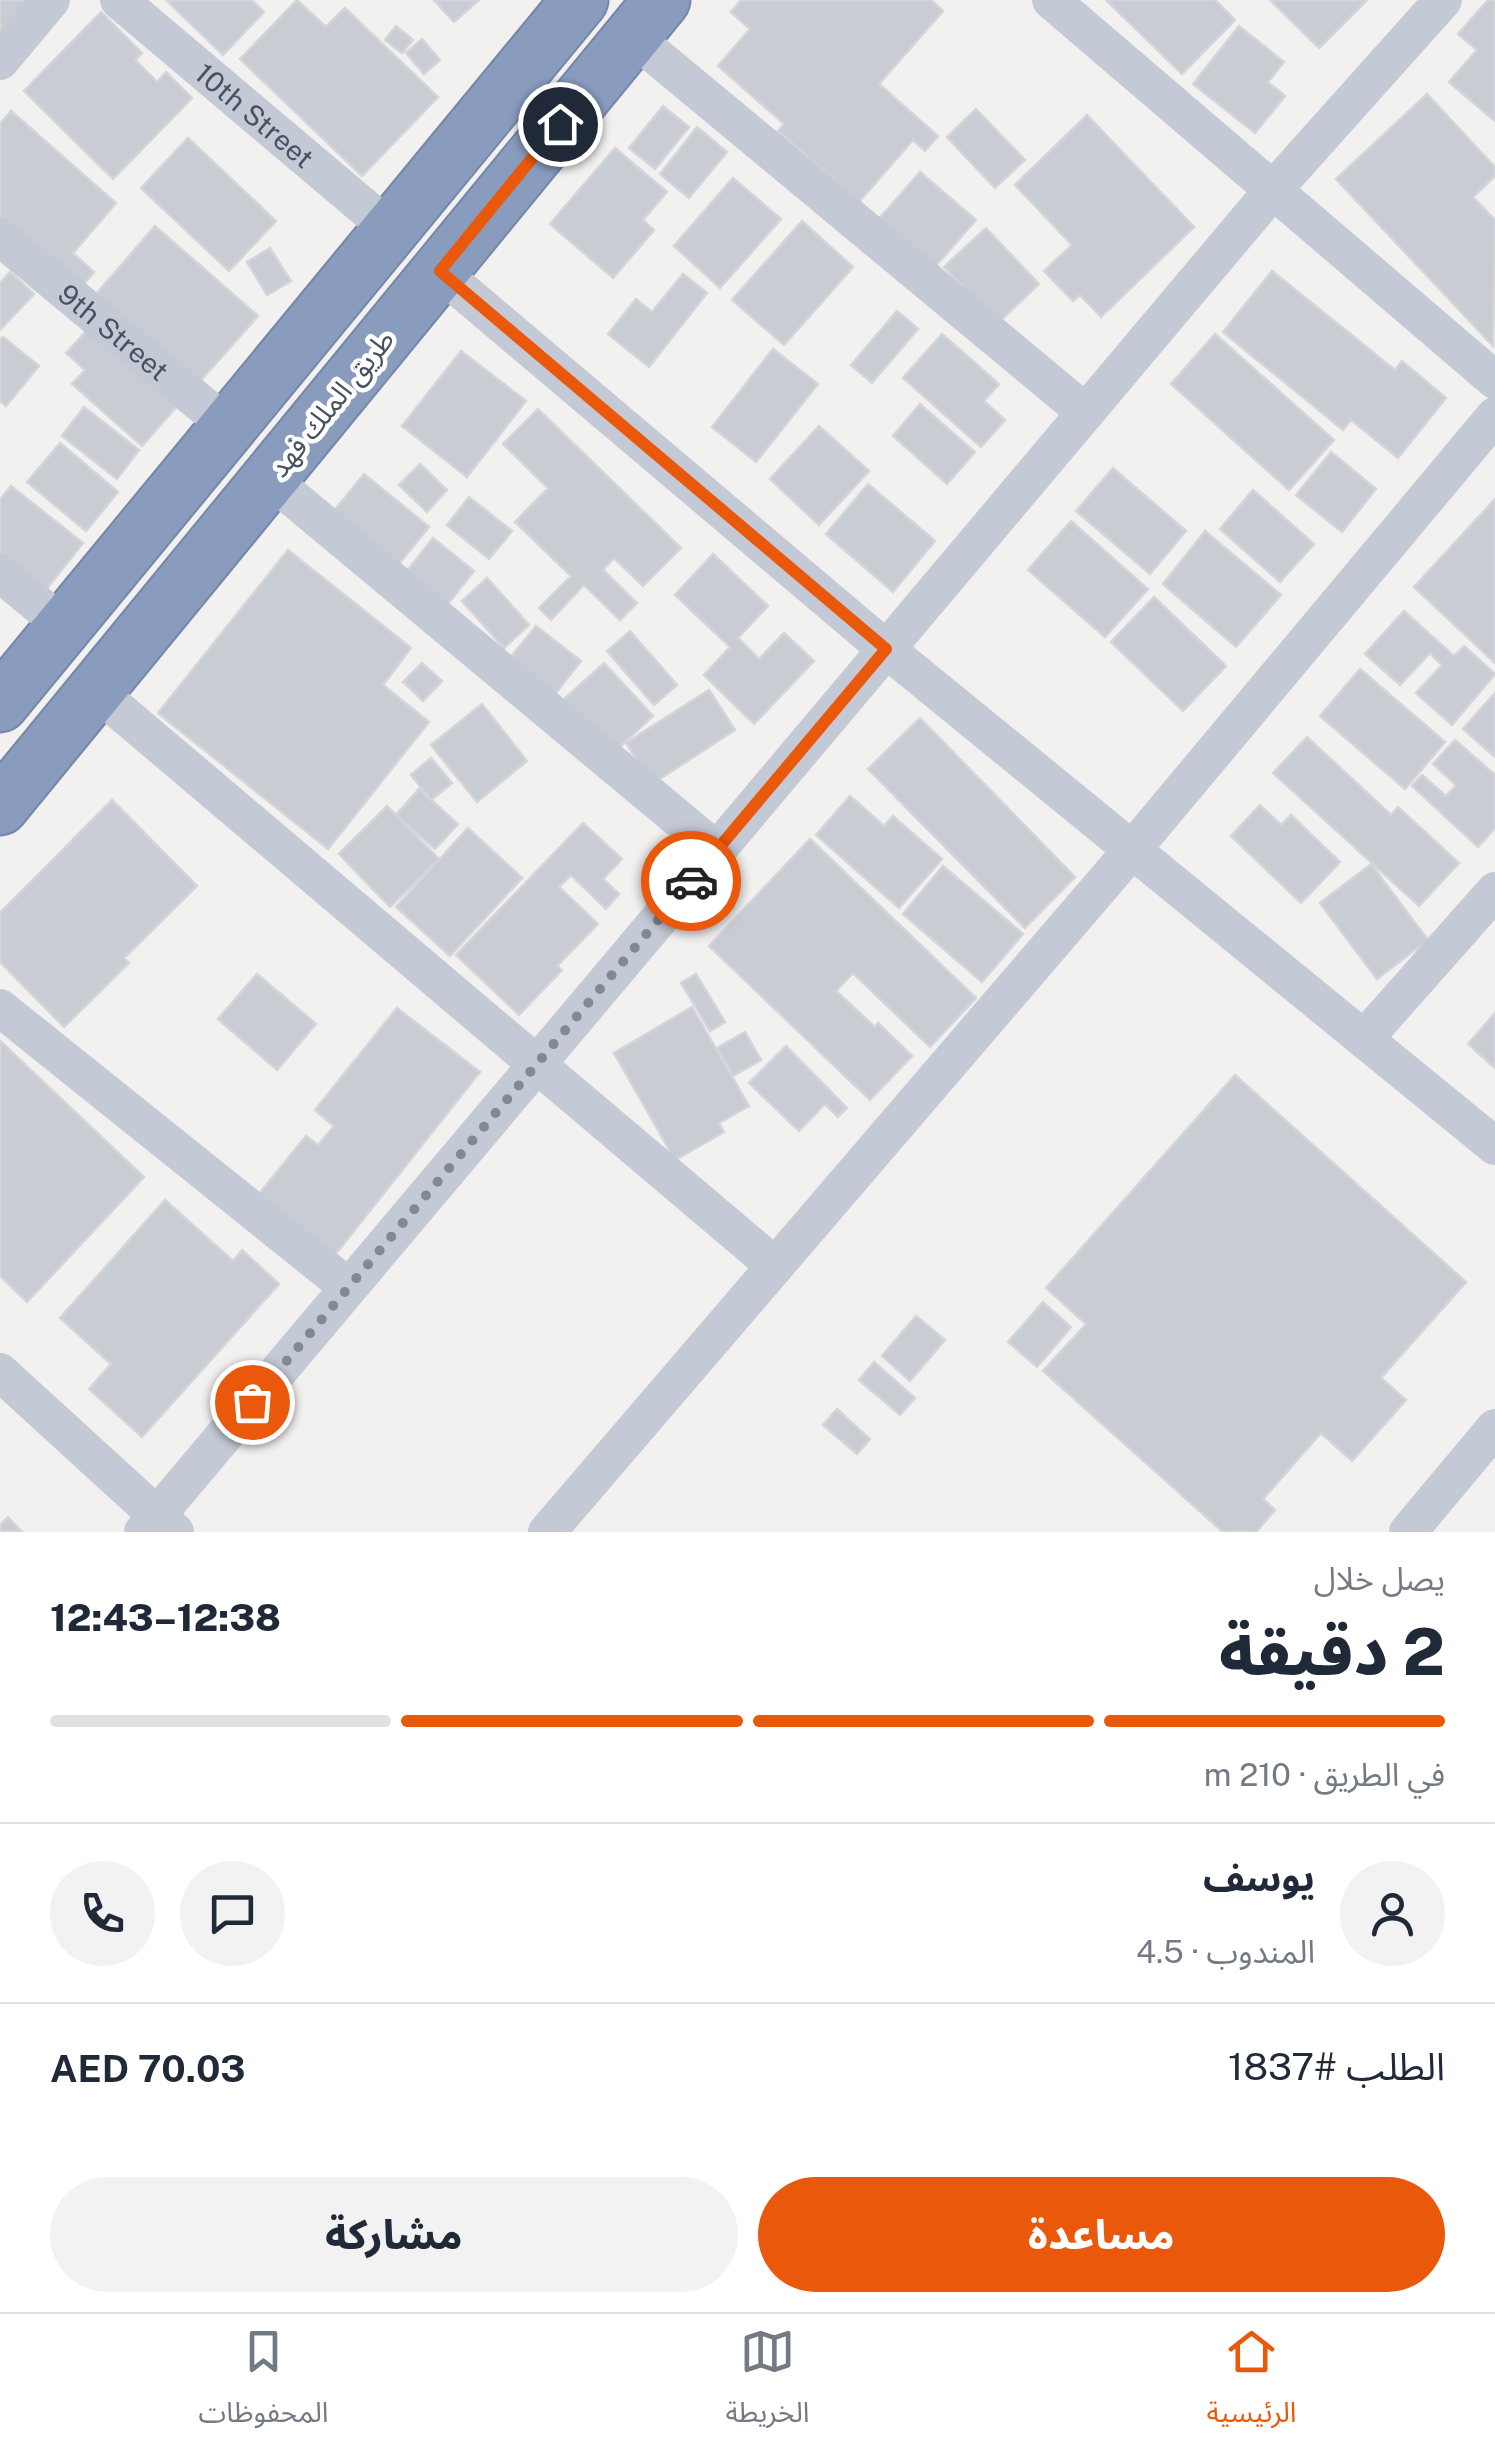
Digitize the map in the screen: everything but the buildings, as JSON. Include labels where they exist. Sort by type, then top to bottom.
[{"type":"highway","points":[[0,704],[390,229],[564,6]]},
{"type":"highway","name":"طريق الملك فهد","points":[[0,807],[647,18]]},
{"type":"street","points":[[0,61],[51,0]]},
{"type":"street","name":"10th Street","points":[[119,0],[390,229]]},
{"type":"street","points":[[1051,0],[1495,380]]},
{"type":"street","points":[[0,1372],[158,1527],[348,1287],[1274,190],[1443,0]]},
{"type":"street","points":[[647,18],[1086,412]]},
{"type":"street","name":"9th Street","points":[[0,238],[228,426]]},
{"type":"street","points":[[440,271],[886,649],[1495,1146]]},
{"type":"street","points":[[547,1532],[1132,850],[1495,416]]},
{"type":"street","points":[[269,478],[716,850]]},
{"type":"street","points":[[0,574],[64,626]]},
{"type":"street","points":[[96,690],[775,1266]]},
{"type":"street","points":[[1364,1039],[1495,891]]},
{"type":"street","points":[[0,1008],[348,1287]]},
{"type":"street","points":[[1408,1532],[1495,1428]]},
{"type":"way so far","points":[[252,1402],[691,881]]},
{"type":"route","points":[[560,124],[440,271],[886,649],[691,881]]}]
